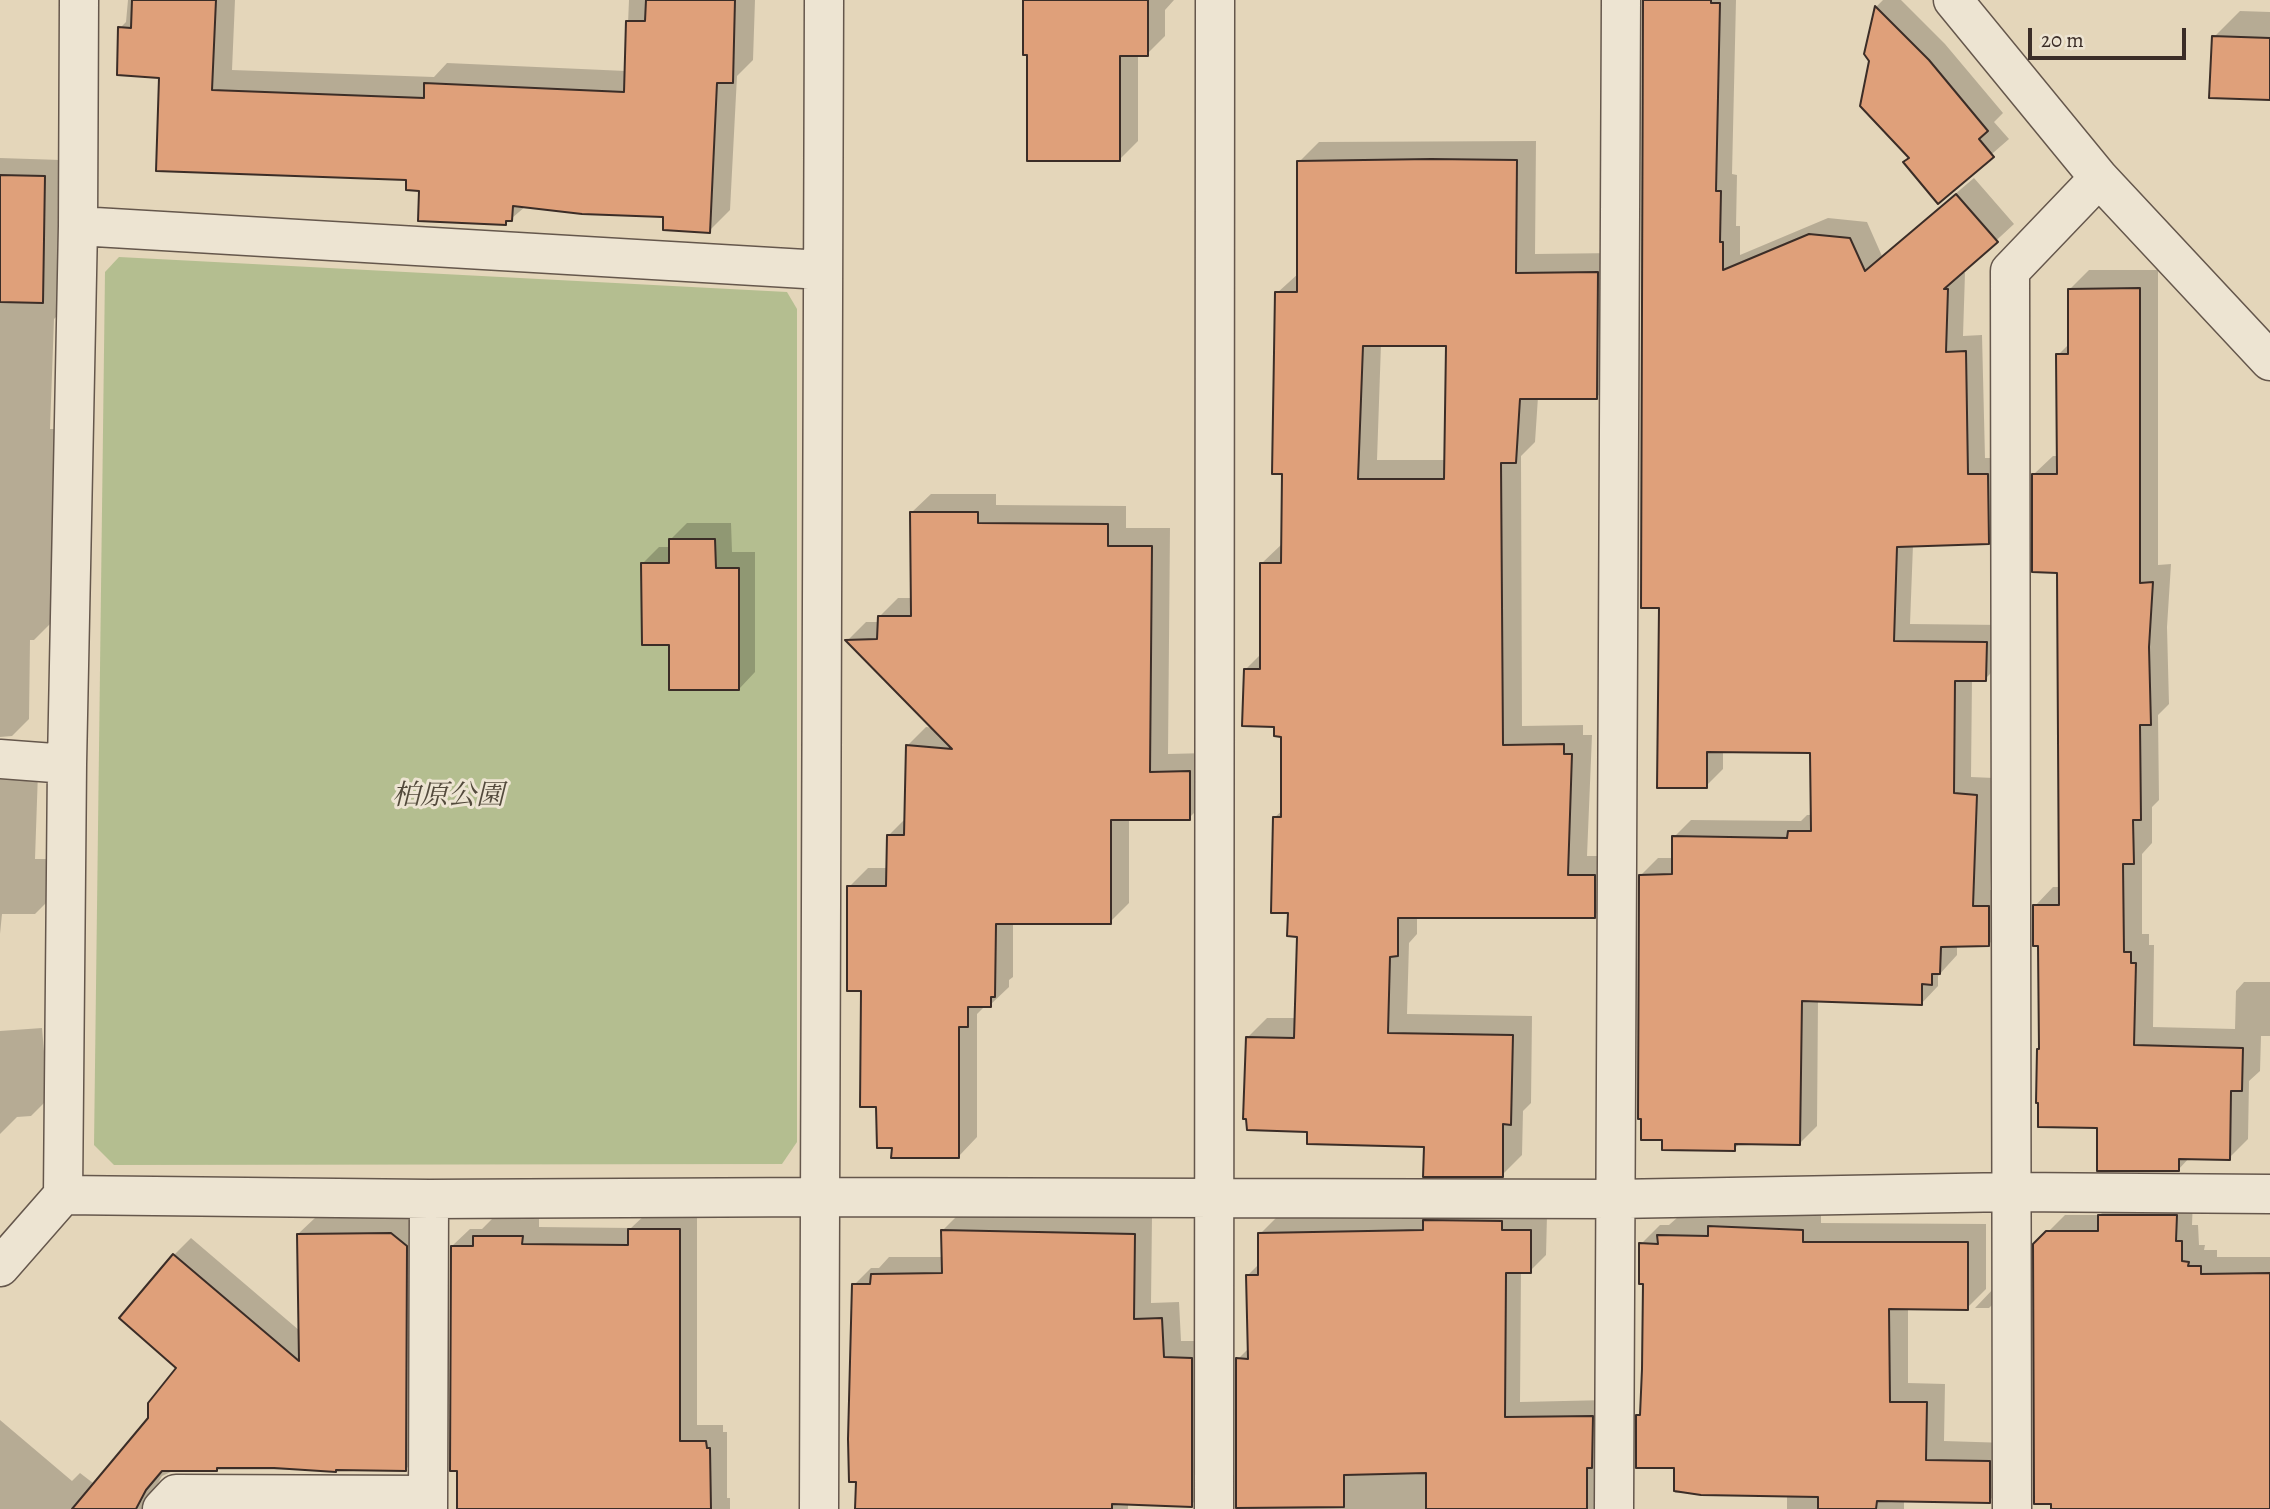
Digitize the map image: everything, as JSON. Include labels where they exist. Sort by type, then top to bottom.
[{"type":"street","points":[[0,1267],[64,1195],[67,764],[78,226],[79,0]]},
{"type":"street","points":[[819,1509],[821,270],[824,0]]},
{"type":"street","points":[[1214,1509],[1215,0]]},
{"type":"street","points":[[1614,1509],[1620,0]]},
{"type":"street","points":[[1953,0],[2099,178],[2270,361]]},
{"type":"street","points":[[2012,1509],[2010,271],[2099,178]]},
{"type":"street","points":[[78,226],[821,270]]},
{"type":"street","points":[[0,759],[67,764]]},
{"type":"street","points":[[64,1195],[429,1199],[1615,1199],[2012,1192],[2270,1194]]},
{"type":"street","points":[[162,1509],[176,1494],[428,1502],[429,1199]]},
{"type":"green space","name":"柏原公園","points":[[119,257],[787,292],[797,309],[797,1142],[782,1164],[114,1165],[94,1145],[105,272]]},
{"type":"building","points":[[132,0],[216,0],[212,90],[424,98],[424,83],[624,92],[626,21],[645,21],[646,0],[735,0],[733,83],[717,83],[710,233],[663,230],[663,217],[582,214],[513,206],[512,221],[506,221],[506,225],[418,221],[419,191],[406,190],[406,180],[156,171],[159,78],[117,75],[118,27],[131,28]]},
{"type":"building","points":[[1023,0],[1148,0],[1148,56],[1120,56],[1120,161],[1027,161],[1027,55],[1023,55]]},
{"type":"building","points":[[1643,0],[1711,0],[1711,3],[1720,3],[1716,191],[1721,191],[1720,242],[1723,242],[1723,270],[1809,234],[1850,238],[1865,271],[1956,194],[1998,242],[1944,289],[1948,289],[1946,352],[1966,351],[1968,474],[1988,474],[1989,544],[1897,547],[1894,641],[1987,642],[1986,681],[1955,681],[1954,793],[1977,795],[1973,906],[1989,906],[1989,946],[1941,947],[1940,974],[1932,974],[1932,985],[1922,984],[1922,1005],[1802,1001],[1800,1145],[1735,1144],[1735,1151],[1662,1150],[1662,1140],[1641,1140],[1641,1119],[1638,1119],[1639,875],[1672,874],[1672,836],[1787,838],[1788,831],[1811,831],[1810,753],[1707,752],[1707,788],[1657,788],[1659,608],[1641,608]]},
{"type":"building","points":[[1875,6],[1929,60],[1988,131],[1979,139],[1994,157],[1938,204],[1903,162],[1909,158],[1860,106],[1869,61],[1864,54]]},
{"type":"building","points":[[2212,36],[2270,38],[2270,100],[2209,98]]},
{"type":"building","points":[[1517,160],[1516,273],[1598,272],[1597,399],[1520,399],[1516,463],[1501,463],[1503,745],[1564,744],[1564,754],[1572,754],[1568,875],[1595,875],[1595,918],[1398,918],[1398,956],[1390,957],[1388,1033],[1513,1035],[1511,1125],[1503,1124],[1503,1177],[1423,1177],[1424,1147],[1307,1144],[1307,1132],[1247,1130],[1246,1119],[1243,1119],[1246,1037],[1294,1038],[1297,937],[1287,936],[1288,913],[1271,913],[1273,817],[1281,817],[1281,737],[1274,736],[1274,727],[1242,726],[1244,669],[1260,669],[1260,563],[1281,563],[1282,474],[1272,474],[1275,292],[1297,292],[1297,161]],"holes":[[[1363,346],[1446,346],[1444,479],[1358,479]]]},
{"type":"building","points":[[0,175],[45,176],[43,303],[0,302]]},
{"type":"building","points":[[2140,288],[2140,583],[2153,582],[2149,647],[2151,725],[2140,725],[2141,820],[2133,820],[2134,864],[2123,864],[2124,952],[2131,952],[2131,963],[2136,963],[2134,1045],[2243,1048],[2242,1091],[2231,1091],[2230,1160],[2179,1159],[2179,1171],[2097,1171],[2097,1128],[2038,1127],[2038,946],[2033,946],[2033,905],[2059,905],[2057,573],[2032,572],[2032,474],[2057,474],[2056,354],[2068,354],[2068,289]]},
{"type":"building","points":[[910,512],[978,512],[978,523],[1108,524],[1108,546],[1152,546],[1150,772],[1190,771],[1190,820],[1111,820],[1111,924],[996,924],[995,997],[991,997],[991,1007],[968,1007],[968,1027],[959,1027],[959,1158],[891,1158],[892,1148],[877,1148],[876,1107],[860,1107],[861,991],[847,991],[847,886],[886,886],[887,835],[904,835],[906,745],[952,749],[845,640],[877,639],[878,616],[911,616]]},
{"type":"building","points":[[669,539],[715,539],[716,568],[739,568],[739,690],[669,690],[669,645],[642,645],[641,563],[669,563]]},
{"type":"building","points":[[2098,1215],[2177,1215],[2176,1241],[2182,1241],[2182,1261],[2189,1262],[2188,1266],[2201,1266],[2201,1274],[2270,1273],[2270,1509],[2051,1509],[2051,1504],[2034,1504],[2033,1244],[2046,1231],[2098,1231]]},
{"type":"building","points":[[1423,1220],[1502,1221],[1502,1230],[1531,1230],[1531,1273],[1506,1273],[1505,1417],[1593,1416],[1592,1468],[1587,1468],[1587,1509],[1426,1509],[1426,1473],[1344,1475],[1344,1507],[1236,1508],[1236,1358],[1248,1359],[1246,1275],[1258,1275],[1258,1233],[1423,1230]]},
{"type":"building","points":[[1708,1226],[1803,1230],[1803,1242],[1968,1242],[1968,1310],[1889,1309],[1890,1402],[1927,1402],[1926,1460],[1990,1461],[1990,1503],[1877,1501],[1876,1509],[1818,1509],[1818,1497],[1701,1495],[1674,1491],[1674,1468],[1636,1468],[1636,1415],[1640,1415],[1642,1369],[1643,1284],[1639,1284],[1639,1243],[1658,1244],[1657,1235],[1708,1236]]},
{"type":"building","points":[[628,1229],[680,1229],[680,1441],[706,1441],[707,1448],[710,1448],[711,1509],[457,1509],[457,1471],[450,1471],[451,1246],[473,1246],[473,1236],[523,1236],[522,1244],[628,1245]]},
{"type":"building","points":[[941,1230],[1135,1234],[1134,1319],[1162,1318],[1164,1357],[1192,1358],[1192,1507],[1112,1504],[1112,1509],[855,1509],[856,1482],[849,1482],[848,1439],[852,1284],[870,1284],[871,1274],[942,1273]]},
{"type":"building","points":[[391,1233],[407,1246],[406,1471],[336,1472],[217,1468],[217,1471],[162,1471],[146,1490],[136,1509],[72,1509],[148,1418],[148,1403],[176,1368],[119,1318],[173,1254],[299,1361],[297,1234]]}]
